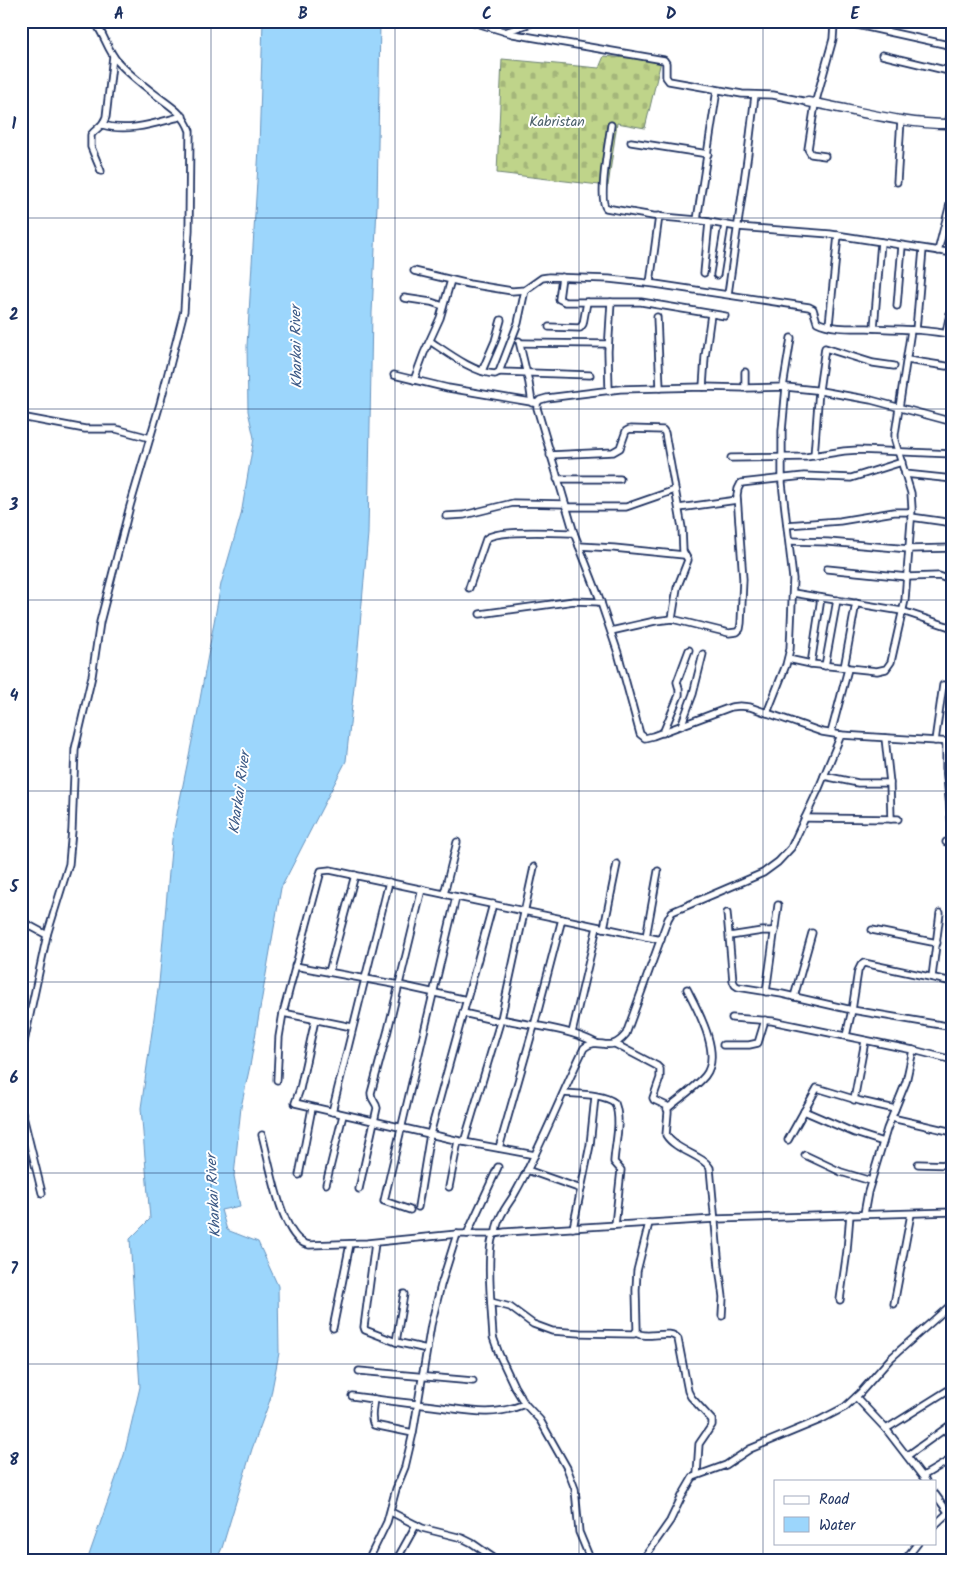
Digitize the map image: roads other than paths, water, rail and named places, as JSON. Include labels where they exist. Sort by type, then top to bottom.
[{"type":"street","points":[[21,1056],[47,935],[69,864],[73,823],[75,749],[92,676],[100,622],[130,506],[179,332],[185,302],[189,230],[190,131],[183,116],[119,63],[113,56],[94,21]]},
{"type":"street","points":[[470,21],[505,32],[538,39],[661,60],[666,63],[666,77],[669,81],[717,90],[755,95],[773,95],[901,120],[932,124],[950,124],[952,105]]},
{"type":"street","points":[[505,32],[537,21]]},
{"type":"street","points":[[830,22],[853,24],[953,46]]},
{"type":"street","points":[[825,156],[809,152],[811,103],[832,39],[834,27],[830,22]]},
{"type":"street","points":[[882,55],[953,72]]},
{"type":"street","points":[[104,125],[113,56]]},
{"type":"street","points":[[698,220],[717,90]]},
{"type":"street","points":[[728,294],[755,95]]},
{"type":"street","points":[[101,171],[92,147],[90,135],[93,131],[104,125],[125,128],[183,116]]},
{"type":"street","points":[[897,182],[901,120]]},
{"type":"street","points":[[611,125],[602,190],[604,206],[609,210],[698,220],[738,227],[838,235],[953,253]]},
{"type":"street","points":[[631,142],[708,154]]},
{"type":"street","points":[[938,251],[953,192]]},
{"type":"street","points":[[650,283],[659,216]]},
{"type":"street","points":[[704,273],[709,222]]},
{"type":"street","points":[[717,275],[725,225]]},
{"type":"street","points":[[829,325],[838,235]]},
{"type":"street","points":[[874,328],[881,242]]},
{"type":"street","points":[[897,306],[902,246]]},
{"type":"street","points":[[788,659],[825,666],[877,671],[890,666],[902,611],[911,514],[911,493],[894,434],[914,330],[923,249]]},
{"type":"street","points":[[414,271],[512,291],[525,290],[542,278],[609,279],[650,283],[809,308],[815,312],[817,322],[829,325],[950,334],[953,299]]},
{"type":"street","points":[[562,277],[560,300],[650,303],[725,316]]},
{"type":"street","points":[[414,380],[440,318],[452,280]]},
{"type":"street","points":[[500,372],[514,335],[525,290]]},
{"type":"street","points":[[404,298],[431,302],[443,306]]},
{"type":"street","points":[[549,327],[580,328],[583,324],[587,302]]},
{"type":"street","points":[[609,391],[608,344],[610,302]]},
{"type":"street","points":[[703,387],[704,357],[711,314]]},
{"type":"street","points":[[657,318],[660,388]]},
{"type":"street","points":[[482,371],[501,320]]},
{"type":"street","points":[[514,335],[520,343],[535,403],[574,533],[601,602],[618,653],[640,734],[645,738],[663,733],[740,706],[750,707],[822,732],[841,735],[951,741],[946,768],[952,827]]},
{"type":"street","points":[[767,713],[790,649],[793,579],[782,478],[782,431],[791,338]]},
{"type":"street","points":[[430,341],[458,359],[482,371],[495,374],[500,372],[527,372],[590,375]]},
{"type":"street","points":[[520,343],[608,344]]},
{"type":"street","points":[[814,456],[819,390],[825,348],[872,363],[894,366]]},
{"type":"street","points":[[907,360],[946,366]]},
{"type":"street","points":[[745,372],[745,388]]},
{"type":"street","points":[[394,375],[448,388],[535,403],[547,398],[609,391],[703,387],[785,387],[819,390],[871,400],[953,422]]},
{"type":"street","points":[[21,418],[77,428],[116,429],[150,438]]},
{"type":"street","points":[[550,455],[614,452],[620,448],[626,431],[630,429],[662,430],[665,433],[679,508],[684,555],[688,560],[677,588],[672,619]]},
{"type":"street","points":[[731,458],[782,458],[814,456],[844,451],[953,454]]},
{"type":"street","points":[[611,631],[672,619],[730,633],[737,632],[740,629],[743,579],[737,500],[738,488],[741,483],[812,475],[851,478],[902,462]]},
{"type":"street","points":[[905,474],[953,479]]},
{"type":"street","points":[[557,479],[620,479]]},
{"type":"street","points":[[446,516],[464,515],[513,503],[626,507],[675,490]]},
{"type":"street","points":[[679,508],[737,500]]},
{"type":"street","points":[[788,525],[840,521],[894,512],[953,522]]},
{"type":"street","points":[[469,588],[488,537],[496,534],[511,533],[574,533]]},
{"type":"street","points":[[790,541],[828,542],[909,549],[953,548]]},
{"type":"street","points":[[579,546],[684,555]]},
{"type":"street","points":[[827,570],[906,577],[939,576],[953,581]]},
{"type":"street","points":[[793,593],[902,611],[953,628]]},
{"type":"street","points":[[811,664],[821,598]]},
{"type":"street","points":[[825,666],[837,600]]},
{"type":"street","points":[[480,614],[574,601],[601,602]]},
{"type":"street","points":[[831,733],[846,668],[856,603]]},
{"type":"street","points":[[663,733],[680,693],[677,682],[689,650]]},
{"type":"street","points":[[681,726],[703,654]]},
{"type":"street","points":[[935,741],[943,685]]},
{"type":"street","points":[[463,1013],[498,1021],[572,1033],[596,1043],[615,1044],[626,1034],[672,912],[763,873],[778,862],[791,848],[841,735]]},
{"type":"street","points":[[885,738],[890,783],[891,819]]},
{"type":"street","points":[[824,776],[858,783],[890,783]]},
{"type":"street","points":[[805,818],[898,819]]},
{"type":"street","points":[[444,894],[457,842]]},
{"type":"street","points":[[946,842],[953,844]]},
{"type":"street","points":[[604,928],[617,864]]},
{"type":"street","points":[[449,1187],[461,1141],[501,1020],[534,868]]},
{"type":"street","points":[[277,1080],[279,1037],[283,1013],[321,871],[330,870],[355,875],[661,940]]},
{"type":"street","points":[[646,937],[658,871]]},
{"type":"street","points":[[329,972],[355,875]]},
{"type":"street","points":[[332,1112],[389,882]]},
{"type":"street","points":[[359,1189],[377,1108],[371,1098],[371,1093],[422,889]]},
{"type":"street","points":[[410,1210],[384,1201],[456,897]]},
{"type":"street","points":[[418,1207],[430,1134],[493,904]]},
{"type":"street","points":[[766,992],[778,904]]},
{"type":"street","points":[[727,914],[734,985],[852,1010],[953,1027]]},
{"type":"street","points":[[932,977],[940,914]]},
{"type":"street","points":[[499,1148],[562,919]]},
{"type":"street","points":[[21,921],[47,935]]},
{"type":"street","points":[[572,1033],[597,927]]},
{"type":"street","points":[[872,930],[936,943]]},
{"type":"street","points":[[730,936],[775,931]]},
{"type":"street","points":[[794,997],[812,933]]},
{"type":"street","points":[[846,1036],[858,971],[864,963],[953,982]]},
{"type":"street","points":[[296,966],[467,1000]]},
{"type":"street","points":[[667,1109],[705,1076],[711,1063],[704,1024],[686,988]]},
{"type":"street","points":[[283,1013],[352,1027]]},
{"type":"street","points":[[732,1018],[765,1020],[953,1060]]},
{"type":"street","points":[[315,1020],[295,1104],[461,1141],[535,1154]]},
{"type":"street","points":[[723,1045],[758,1043],[765,1020]]},
{"type":"street","points":[[854,1100],[866,1041]]},
{"type":"street","points":[[591,1561],[579,1532],[575,1489],[567,1468],[540,1420],[525,1404],[514,1386],[494,1344],[489,1259],[490,1244],[500,1219],[528,1170],[555,1115],[584,1048],[596,1043]]},
{"type":"street","points":[[615,1044],[660,1069],[660,1078],[653,1098],[664,1103],[667,1109],[666,1130],[669,1139],[706,1162],[710,1168],[723,1297],[722,1316]]},
{"type":"street","points":[[864,1214],[884,1142],[906,1082],[913,1050]]},
{"type":"street","points":[[788,1140],[817,1088],[854,1100],[895,1110]]},
{"type":"street","points":[[564,1092],[595,1096],[613,1101],[617,1107],[617,1142],[614,1162],[620,1170],[615,1225]]},
{"type":"street","points":[[573,1228],[590,1145],[595,1096]]},
{"type":"street","points":[[21,1108],[42,1193]]},
{"type":"street","points":[[299,1175],[312,1108]]},
{"type":"street","points":[[804,1111],[855,1133],[884,1142]]},
{"type":"street","points":[[326,1184],[343,1115]]},
{"type":"street","points":[[892,1118],[953,1132]]},
{"type":"street","points":[[262,1135],[280,1205],[296,1236],[302,1242],[310,1245],[350,1244],[457,1234],[495,1234],[715,1219],[953,1212]]},
{"type":"street","points":[[805,1155],[841,1172],[872,1182]]},
{"type":"street","points":[[918,1164],[953,1165]]},
{"type":"street","points":[[467,1234],[498,1167]]},
{"type":"street","points":[[528,1170],[581,1189]]},
{"type":"street","points":[[840,1300],[850,1214]]},
{"type":"street","points":[[894,1304],[911,1214]]},
{"type":"street","points":[[636,1333],[637,1272],[649,1223]]},
{"type":"street","points":[[368,1561],[391,1512],[394,1494],[405,1466],[424,1377],[427,1349],[438,1296],[457,1234]]},
{"type":"street","points":[[376,1242],[364,1330],[396,1342],[427,1349]]},
{"type":"street","points":[[332,1328],[350,1244]]},
{"type":"street","points":[[396,1342],[404,1294]]},
{"type":"street","points":[[491,1302],[510,1307],[533,1324],[552,1331],[636,1333],[644,1336],[672,1334],[676,1336],[688,1391],[691,1397],[712,1420],[712,1425],[699,1444],[697,1474]]},
{"type":"street","points":[[642,1561],[661,1536],[689,1482],[697,1474],[726,1465],[750,1449],[820,1420],[845,1407],[891,1358],[953,1303]]},
{"type":"street","points":[[359,1371],[473,1381]]},
{"type":"street","points":[[886,1429],[953,1387]]},
{"type":"street","points":[[352,1396],[473,1412],[505,1410],[525,1404]]},
{"type":"street","points":[[856,1397],[886,1429],[924,1478],[953,1458]]},
{"type":"street","points":[[374,1399],[372,1416],[374,1425],[413,1432]]},
{"type":"street","points":[[907,1456],[953,1423]]},
{"type":"street","points":[[936,1495],[950,1510],[936,1524]]},
{"type":"street","points":[[391,1512],[416,1525],[472,1543],[498,1561]]},
{"type":"street","points":[[396,1561],[416,1525]]},
{"type":"street","points":[[904,1561],[917,1544]]},
{"type":"water","name":"Kharkai River","points":[[263,21],[380,21],[368,534],[346,761],[281,888],[241,1107],[234,1176],[240,1206],[221,1210],[227,1230],[258,1242],[278,1286],[279,1353],[270,1400],[252,1449],[222,1548],[216,1561],[87,1561],[124,1455],[140,1387],[130,1239],[150,1219],[141,1108],[159,983],[172,839],[221,584],[241,515],[254,438],[248,411],[247,346],[259,148]]},
{"type":"park label","name":"Kabristan","points":[[557,122]]}]
